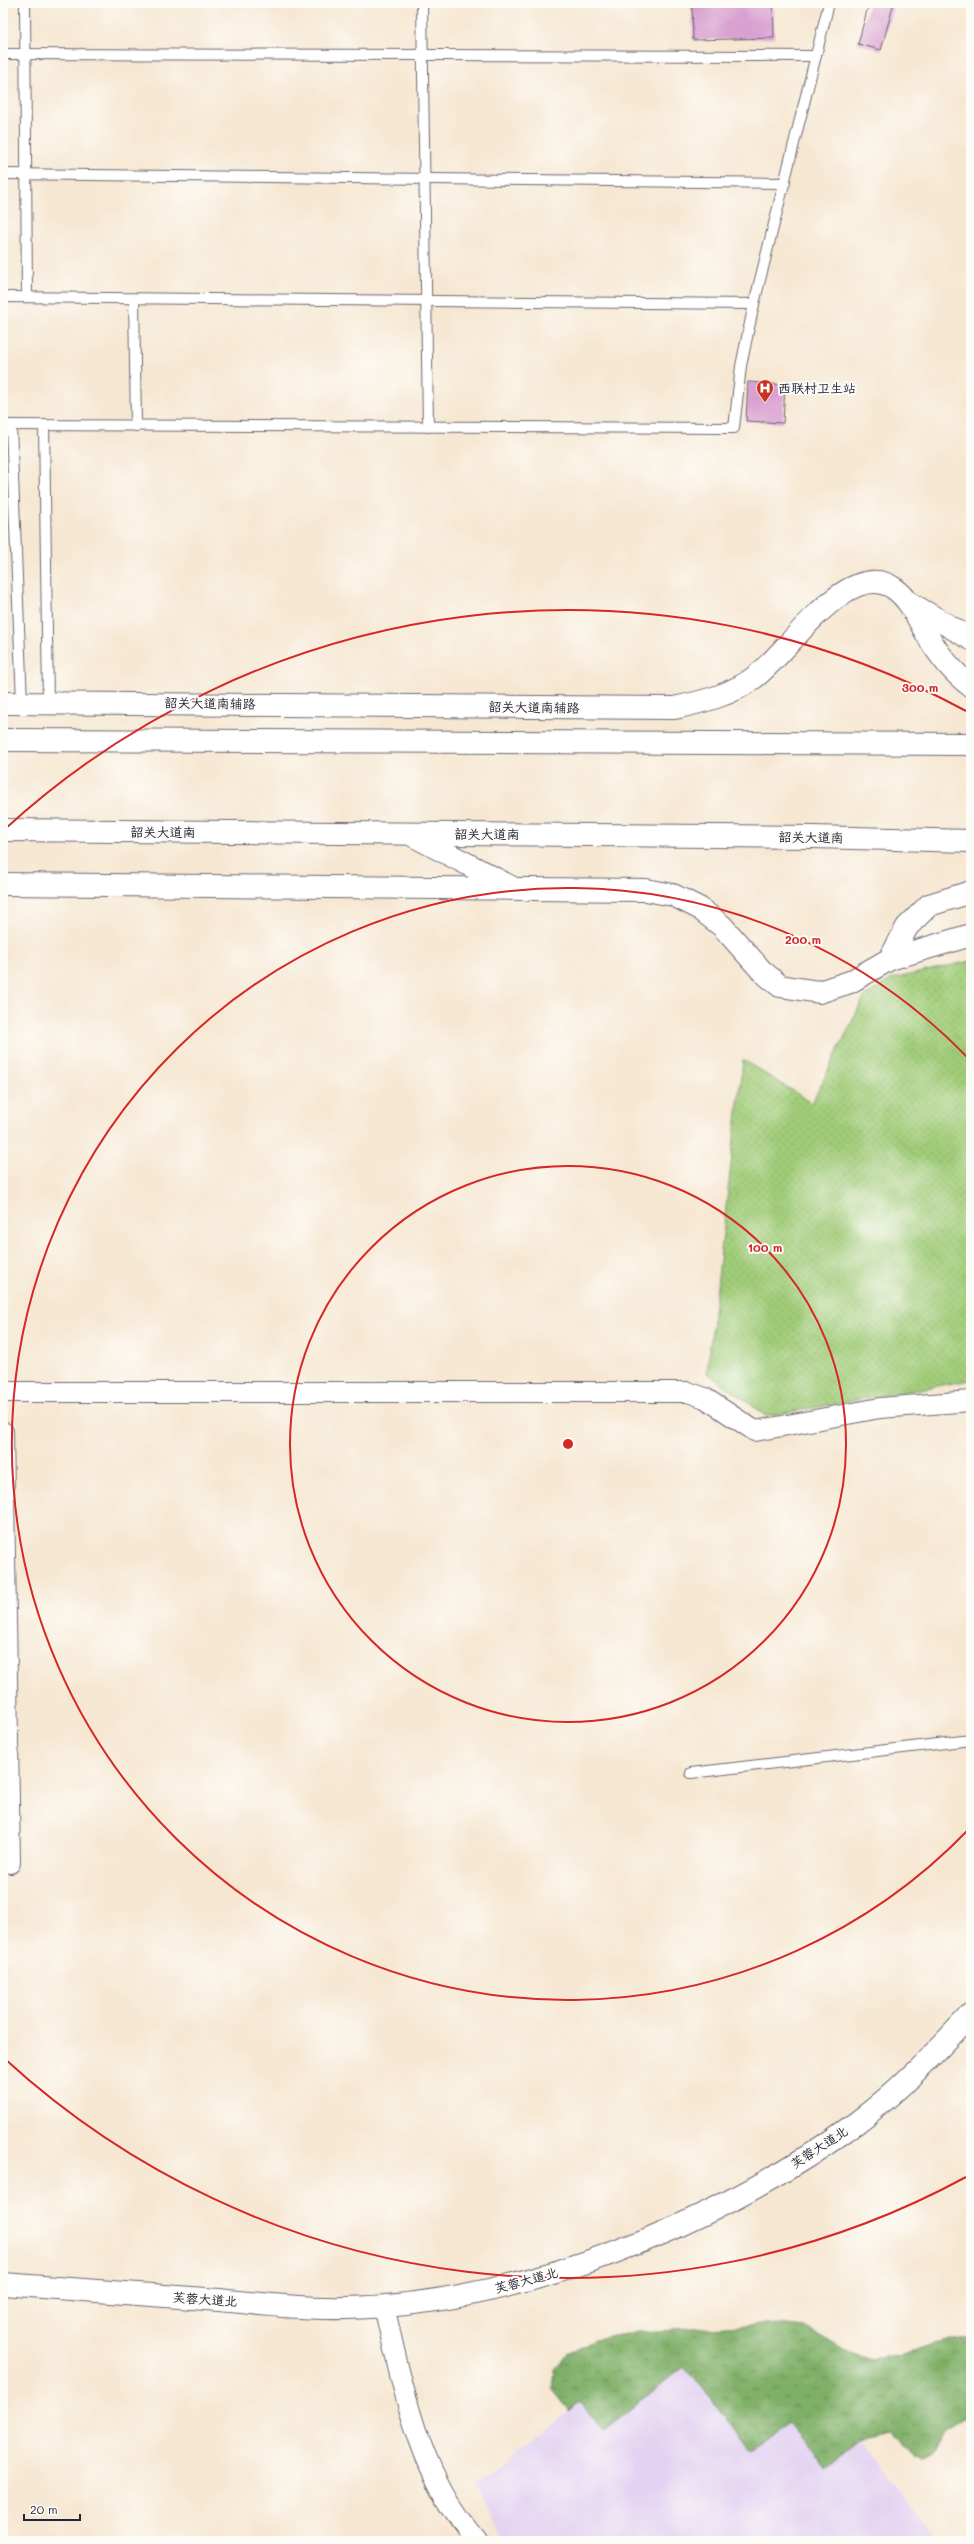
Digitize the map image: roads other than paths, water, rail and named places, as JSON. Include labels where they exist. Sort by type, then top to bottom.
[{"type":"main road","name":"韶关大道南辅路","points":[[12,703],[48,702],[674,708],[712,700],[754,678],[773,663],[834,598],[858,583],[884,582],[908,602],[940,654],[954,671],[971,686]]},
{"type":"main road","points":[[908,602],[971,639]]},
{"type":"main road","points":[[3,740],[971,744]]},
{"type":"main road","name":"韶关大道南","points":[[3,830],[842,837],[971,841]]},
{"type":"main road","points":[[409,834],[511,887]]},
{"type":"main road","points":[[3,884],[511,887],[646,890],[673,895],[699,908],[722,926],[762,971],[780,986],[797,990],[819,992],[850,982],[890,959],[971,934]]},
{"type":"main road","points":[[890,959],[907,927],[929,905],[971,892]]},
{"type":"main road","name":"芙蓉大道北","points":[[3,2284],[314,2307],[384,2306],[487,2290],[561,2270],[615,2251],[708,2211],[768,2180],[856,2123],[949,2038],[971,2014]]},
{"type":"street","points":[[3,1392],[688,1392],[705,1398],[755,1431],[880,1408],[971,1401]]},
{"type":"street","points":[[3,1432],[10,1863]]},
{"type":"street","points":[[384,2306],[414,2430],[432,2473],[450,2505],[476,2541]]},
{"type":"lane","points":[[24,3],[27,297]]},
{"type":"lane","points":[[422,3],[428,427]]},
{"type":"lane","points":[[12,703],[7,425],[734,428],[741,366],[754,304],[829,3]]},
{"type":"lane","points":[[3,54],[816,56]]},
{"type":"lane","points":[[3,174],[785,183]]},
{"type":"lane","points":[[3,297],[754,304]]},
{"type":"lane","points":[[134,299],[136,426]]},
{"type":"lane","points":[[44,425],[48,702]]},
{"type":"lane","points":[[692,1773],[971,1740]]},
{"type":"place","name":"西联村卫生站","points":[[765,403]]}]
